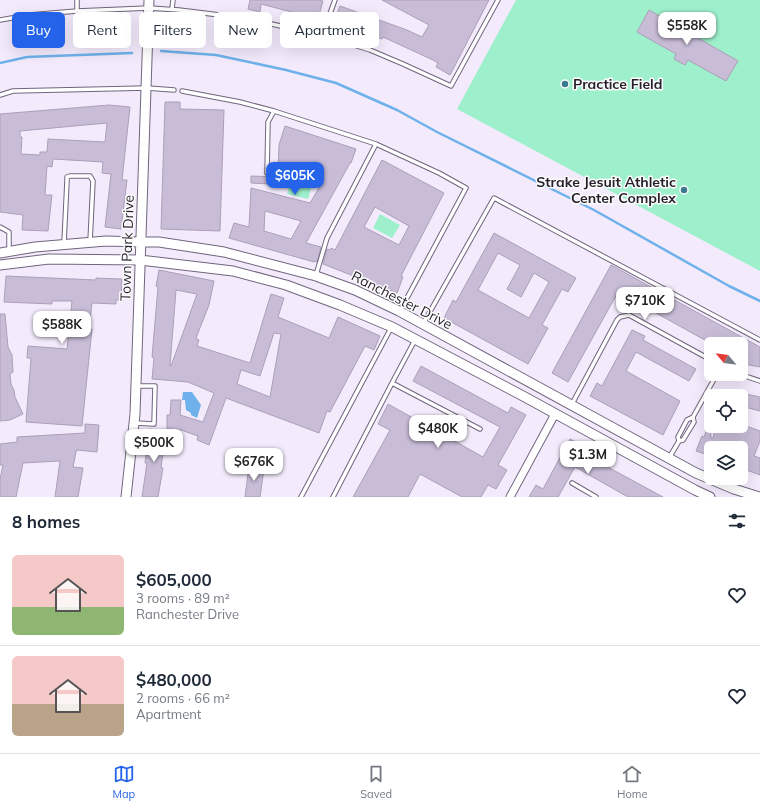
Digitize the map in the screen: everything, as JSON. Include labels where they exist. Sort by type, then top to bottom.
[{"type":"street","name":"Town Park Drive","points":[[126,497],[134,423],[136,386],[149,4]]},
{"type":"street","name":"Ranchester Drive","points":[[3,253],[35,247],[90,243],[106,240],[159,242],[224,252],[316,276],[355,290],[399,312],[696,473],[715,482],[759,497]]},
{"type":"street","points":[[1,265],[3,253]]},
{"type":"street","name":"Ranchester Drive","points":[[1,265],[49,259],[140,260],[233,271],[286,285],[340,305],[392,327],[662,472],[693,494],[710,497]]},
{"type":"street","points":[[286,285],[290,269]]},
{"type":"street","points":[[415,340],[423,325]]},
{"type":"street","points":[[523,396],[530,384]]},
{"type":"street","points":[[510,497],[555,414]]},
{"type":"street","points":[[662,472],[669,459]]},
{"type":"lane","points":[[77,0],[77,11]]},
{"type":"lane","points":[[172,0],[172,9]]},
{"type":"lane","points":[[331,12],[335,0]]},
{"type":"lane","points":[[364,48],[451,86],[498,0]]},
{"type":"lane","points":[[0,20],[29,15],[149,4],[172,9],[244,18],[280,26]]},
{"type":"lane","points":[[0,95],[13,91],[146,88],[174,90]]},
{"type":"lane","points":[[182,91],[240,102],[274,111],[376,144],[403,155],[466,188],[399,312]]},
{"type":"lane","points":[[267,173],[268,122],[274,111]]},
{"type":"lane","points":[[316,276],[327,238],[376,144]]},
{"type":"lane","points":[[64,244],[67,177],[70,176],[90,176],[94,181],[90,243]]},
{"type":"lane","points":[[423,325],[494,198],[760,340]]},
{"type":"lane","points":[[0,227],[9,232],[3,253]]},
{"type":"lane","points":[[571,406],[617,320],[625,315],[629,315],[704,356]]},
{"type":"lane","points":[[301,497],[392,327]]},
{"type":"lane","points":[[333,497],[415,340]]},
{"type":"lane","points":[[748,377],[760,382]]},
{"type":"lane","points":[[679,441],[683,440],[694,422],[693,418],[713,381]]},
{"type":"lane","points":[[392,383],[480,429]]},
{"type":"lane","points":[[134,423],[154,424],[155,386],[136,386]]},
{"type":"lane","points":[[669,459],[679,441],[678,437],[687,420],[693,418]]},
{"type":"lane","points":[[572,483],[596,497]]},
{"type":"green space","name":"Strake Jesuit Athletic Center Complex","points":[[516,0],[760,0],[760,271],[457,109]]},
{"type":"green space","points":[[291,179],[312,185],[308,199],[287,194]]},
{"type":"green space","points":[[380,214],[400,225],[392,238],[373,228]]},
{"type":"water","points":[[183,392],[192,392],[201,405],[197,418],[186,410],[185,400],[182,400]]},
{"type":"building","points":[[250,0],[323,1],[320,12],[291,12],[261,4],[260,12],[248,9]]},
{"type":"building","points":[[382,0],[489,0],[450,75],[436,67],[438,63],[433,60],[383,37],[382,39],[379,38],[379,20],[422,37],[429,25]]},
{"type":"building","points":[[340,6],[357,12],[338,12]]},
{"type":"building","points":[[649,10],[738,61],[726,81],[688,60],[685,65],[674,59],[676,54],[637,32]]},
{"type":"building","points":[[165,102],[180,102],[180,109],[224,110],[220,231],[161,229]]},
{"type":"building","points":[[109,105],[130,107],[122,180],[127,180],[121,229],[105,227],[111,174],[102,173],[103,162],[53,159],[52,167],[47,166],[45,195],[52,195],[48,231],[22,230],[23,215],[0,212],[0,114]],"holes":[[[107,123],[105,142],[48,139],[47,152],[40,152],[40,155],[21,154],[22,137],[20,137],[20,131]]]},
{"type":"building","points":[[285,126],[356,149],[351,163],[306,243],[321,247],[317,262],[229,238],[234,223],[249,227],[251,188],[310,203],[322,183],[293,173],[292,178],[287,178],[286,185],[251,183],[251,176],[278,177],[279,145]],"holes":[[[265,211],[301,221],[291,239],[264,231]]]},
{"type":"building","points":[[382,160],[444,193],[401,276],[403,277],[397,293],[323,264],[327,249],[330,250],[331,248],[335,250]],"holes":[[[375,207],[409,226],[399,245],[364,227]]]},
{"type":"building","points":[[494,233],[576,278],[568,292],[562,289],[542,325],[548,328],[528,364],[444,318],[453,300],[456,302]],"holes":[[[498,253],[520,265],[507,289],[521,297],[534,273],[549,282],[529,318],[478,290]]]},
{"type":"building","points":[[611,265],[742,337],[704,337],[704,340],[618,292],[568,382],[552,373]]},
{"type":"building","points":[[159,270],[214,281],[209,305],[196,338],[199,340],[197,346],[250,363],[271,294],[284,298],[278,317],[329,338],[338,317],[380,336],[374,350],[365,346],[330,412],[327,411],[319,433],[226,398],[209,445],[197,440],[198,436],[181,430],[167,429],[167,415],[170,415],[171,400],[181,400],[180,415],[203,422],[214,393],[188,382],[152,379],[154,358],[152,357],[158,287],[156,286]],"holes":[[[176,290],[197,294],[170,366]],[[274,333],[281,334],[270,397],[237,384],[241,370],[260,376]]]},
{"type":"building","points":[[6,276],[96,280],[96,278],[122,279],[121,300],[116,300],[116,304],[92,303],[89,329],[92,329],[82,426],[26,422],[31,358],[27,358],[28,346],[67,349],[72,301],[52,301],[52,304],[4,302]]},
{"type":"building","points":[[0,314],[5,314],[8,347],[12,355],[13,372],[10,374],[11,384],[23,414],[10,420],[0,421]]},
{"type":"building","points":[[632,330],[645,336],[643,340],[696,369],[689,381],[636,352],[626,371],[680,401],[663,435],[590,396],[597,383],[602,386]]},
{"type":"building","points":[[748,340],[760,347],[760,367],[749,365]]},
{"type":"building","points":[[421,366],[508,413],[511,407],[526,415],[498,465],[507,470],[496,489],[488,485],[481,497],[462,497],[420,474],[408,497],[353,497],[390,430],[378,424],[388,404],[422,423],[424,420],[444,431],[442,434],[483,457],[500,427],[413,381]]},
{"type":"building","points":[[748,394],[760,397],[760,411],[748,408]]},
{"type":"building","points":[[85,424],[99,425],[97,452],[77,450],[76,452],[73,467],[83,468],[78,497],[55,497],[60,461],[23,463],[16,497],[0,497],[0,479],[3,465],[0,465],[0,444],[17,442],[17,437],[85,433]]},
{"type":"building","points":[[748,427],[760,431],[760,441],[754,456],[760,458],[760,475],[748,471],[748,441],[704,441],[704,454],[696,451],[702,436],[704,437],[705,433],[711,433],[711,438],[713,438],[714,433],[748,433]]},
{"type":"building","points":[[149,429],[166,431],[161,468],[163,468],[158,497],[142,497],[147,463],[145,463]]},
{"type":"building","points":[[570,439],[585,447],[582,453],[663,497],[628,497],[575,467],[558,497],[529,497],[536,485],[543,489]]},
{"type":"building","points":[[249,466],[264,469],[260,497],[245,497]]},
{"type":"waterway","points":[[161,51],[216,55],[286,70],[336,83],[397,110],[437,132],[594,210],[729,286],[760,301]]},
{"type":"waterway","points":[[0,63],[27,57],[132,53]]},
{"type":"place","name":"Practice Field","points":[[565,84]]},
{"type":"place","name":"Strake Jesuit Athletic Center Complex","points":[[684,190]]}]
